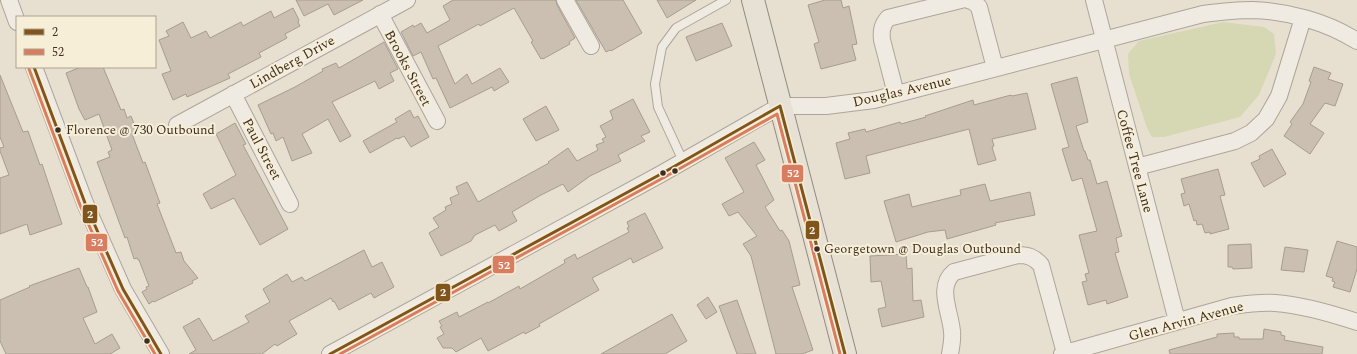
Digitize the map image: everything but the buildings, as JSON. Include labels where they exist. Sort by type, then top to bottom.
[{"type":"main road","points":[[753,0],[845,354]]},
{"type":"street","points":[[9,0],[16,19]]},
{"type":"street","name":"Lindberg Drive","points":[[176,125],[407,0]]},
{"type":"street","points":[[565,0],[591,46]]},
{"type":"street","points":[[896,94],[882,40],[884,23],[888,18],[961,0]]},
{"type":"street","points":[[968,0],[974,2],[979,7],[995,68]]},
{"type":"street","name":"Coffee Tree Lane","points":[[1094,0],[1177,321]]},
{"type":"street","name":"Douglas Avenue","points":[[330,354],[683,161],[780,106],[826,106],[874,100],[1203,14],[1253,10],[1278,13],[1303,18],[1321,24],[1357,41]]},
{"type":"street","name":"Brooks Street","points":[[380,14],[437,121]]},
{"type":"street","points":[[1137,167],[1235,141],[1251,133],[1266,119],[1279,96],[1303,18]]},
{"type":"street","points":[[34,68],[85,203],[123,289],[161,354]]},
{"type":"street","name":"Paul Street","points":[[233,94],[290,204]]},
{"type":"street","points":[[950,354],[952,332],[945,294],[948,277],[954,272],[1018,255],[1027,255],[1036,259],[1041,265],[1064,354]]},
{"type":"street","name":"Glen Arvin Avenue","points":[[1064,354],[1232,306],[1250,304],[1274,303],[1297,306],[1357,322]]},
{"type":"lane","points":[[683,161],[658,107],[655,84],[662,47],[676,28],[726,0]]},
{"type":"green space","points":[[1223,22],[1264,27],[1274,34],[1276,54],[1259,95],[1240,117],[1164,137],[1152,137],[1147,128],[1129,74],[1128,54],[1139,41]]},
{"type":"transit line","name":"2","points":[[34,68],[85,203],[123,289],[161,354]]},
{"type":"transit line","name":"52","points":[[29,69],[80,205],[118,291],[155,354]]},
{"type":"transit line","name":"2","points":[[780,106],[845,354]]},
{"type":"transit line","name":"2","points":[[330,354],[661,174],[780,106]]},
{"type":"transit line","name":"52","points":[[340,354],[663,178],[777,114],[840,354]]},
{"type":"place","name":"Florence @ 730 Outbound","points":[[58,130]]},
{"type":"place","name":"Georgetown @ Douglas Outbound","points":[[817,249]]}]
